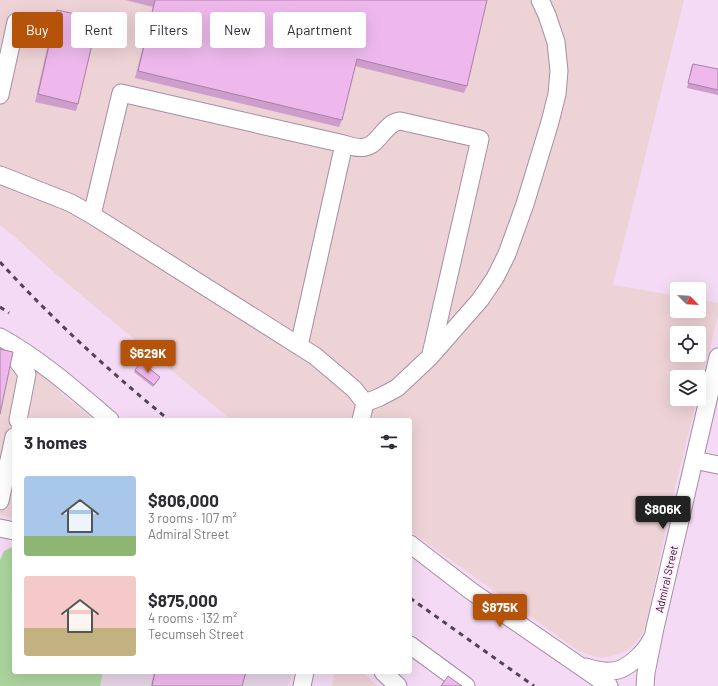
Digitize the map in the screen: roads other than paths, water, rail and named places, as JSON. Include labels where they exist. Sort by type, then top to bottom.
[{"type":"street","points":[[365,403],[397,388],[430,357],[480,300],[495,278],[507,254],[525,204],[557,94],[559,71],[556,42],[547,15],[540,0]]},
{"type":"street","points":[[0,95],[12,40]]},
{"type":"street","points":[[92,215],[121,93],[356,147],[364,148],[370,145],[388,126],[400,120],[480,139],[430,357]]},
{"type":"street","points":[[299,346],[344,144]]},
{"type":"street","points":[[0,175],[71,203],[92,215],[315,356],[354,389],[365,403]]},
{"type":"street","points":[[7,341],[16,359],[27,374],[18,418]]},
{"type":"street","points":[[7,341],[60,378],[108,418]]},
{"type":"street","name":"Admiral Street","points":[[645,686],[646,673],[655,628],[718,357]]},
{"type":"street","points":[[361,418],[365,403]]},
{"type":"street","points":[[0,501],[11,470],[12,459]]},
{"type":"street","points":[[694,460],[718,465]]},
{"type":"street","points":[[0,528],[12,531]]},
{"type":"street","points":[[412,546],[471,591],[609,686]]},
{"type":"street","points":[[578,665],[593,670],[620,670],[630,664],[641,654],[650,642],[655,628]]},
{"type":"street","points":[[412,646],[466,686]]},
{"type":"street","points":[[302,686],[305,674]]},
{"type":"street","points":[[385,674],[398,686]]},
{"type":"railway","points":[[0,262],[40,304],[82,344],[167,418]]},
{"type":"railway","points":[[0,307],[9,313]]},
{"type":"railway","points":[[412,599],[534,686]]}]
